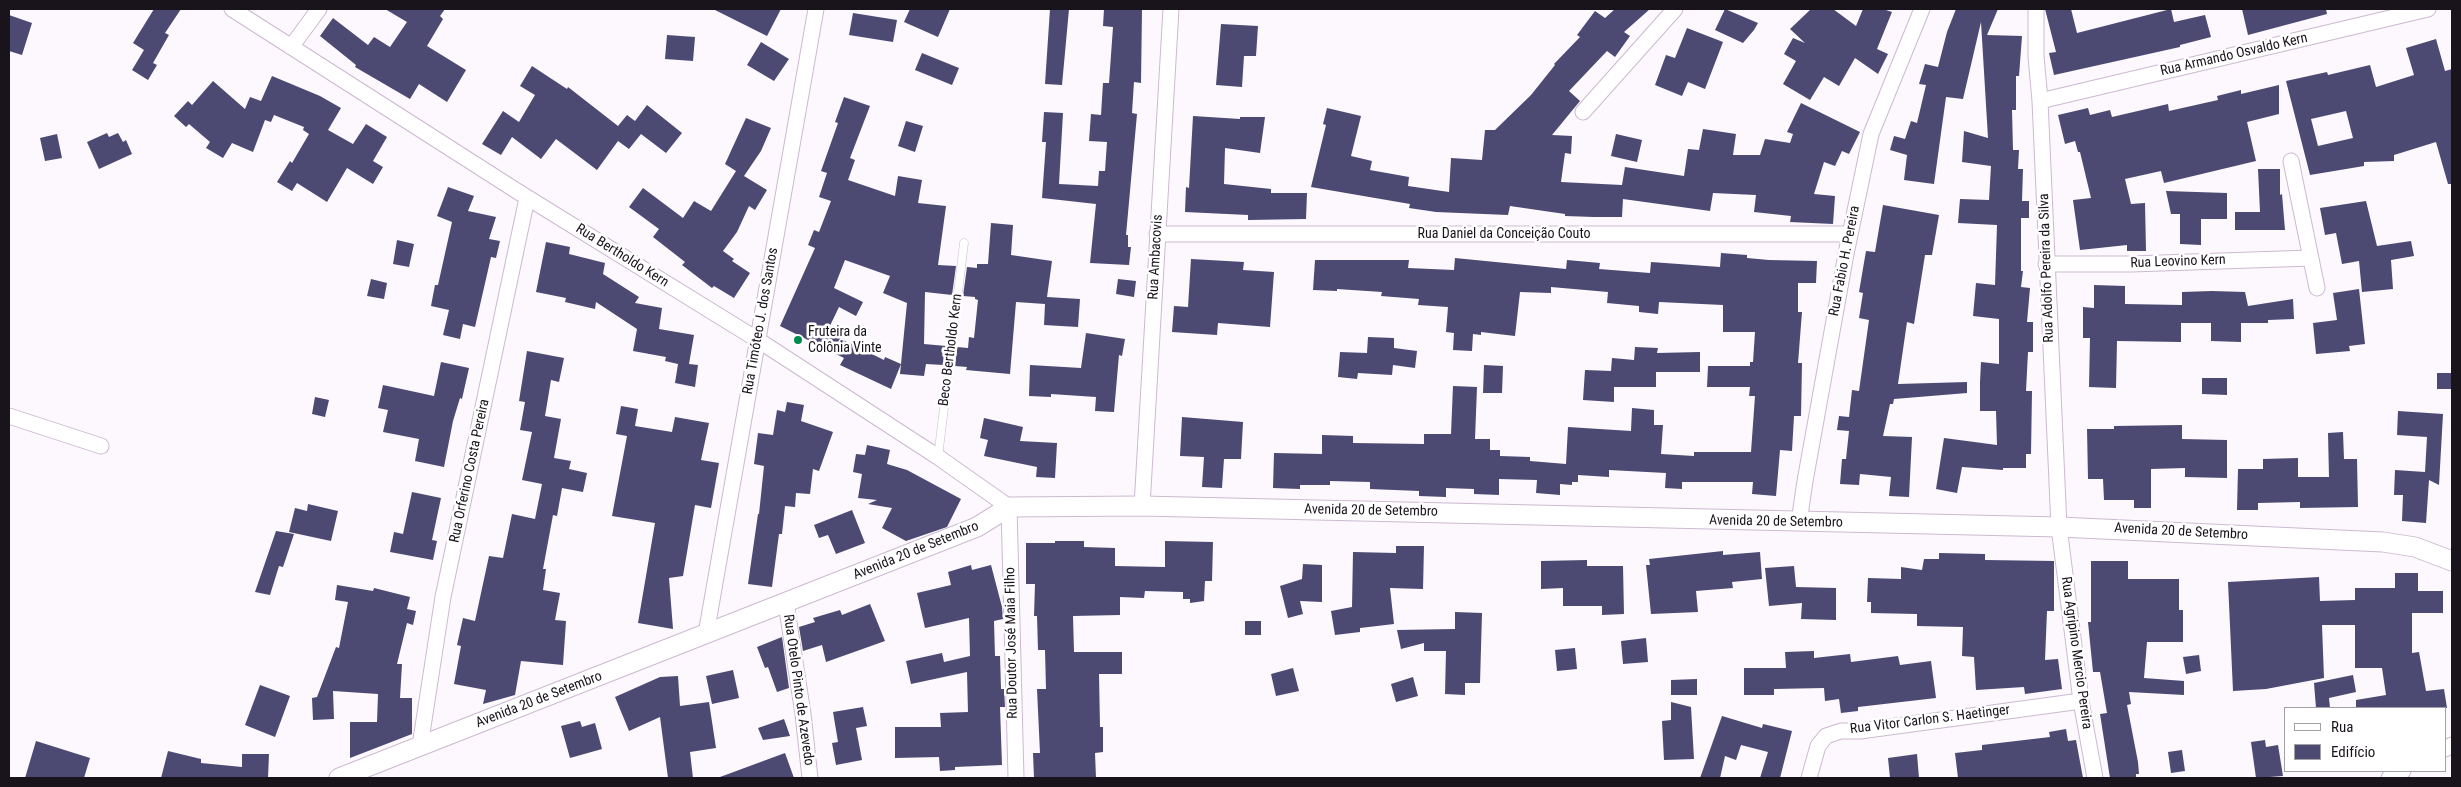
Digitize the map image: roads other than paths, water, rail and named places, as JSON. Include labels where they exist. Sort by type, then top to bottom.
[{"type":"street","name":"Rua Bertholdo Kern","points":[[232,9],[527,198],[758,340],[938,457],[1009,508]]},
{"type":"street","points":[[291,47],[320,9]]},
{"type":"street","name":"Rua Timóteo J. dos Santos","points":[[706,634],[816,9]]},
{"type":"street","name":"Rua Ambacovis","points":[[1142,506],[1170,9]]},
{"type":"street","points":[[1583,112],[1675,9]]},
{"type":"street","name":"Rua Fabio H. Pereira","points":[[1799,522],[1850,234],[1870,134],[1922,9]]},
{"type":"street","name":"Rua Adolfo Pereira da Silva","points":[[2036,9],[2036,56],[2040,101],[2059,527]]},
{"type":"street","name":"Rua Armando Osvaldo Kern","points":[[2040,101],[2428,9]]},
{"type":"street","points":[[2291,161],[2317,288]]},
{"type":"street","name":"Rua Orferino Costa Pereira","points":[[420,746],[443,597],[527,198]]},
{"type":"street","name":"Rua Daniel da Conceição Couto","points":[[1157,234],[1850,234]]},
{"type":"street","name":"Rua Leovino Kern","points":[[2046,264],[2131,264],[2311,258]]},
{"type":"street","points":[[9,416],[101,446]]},
{"type":"street","name":"Avenida 20 de Setembro","points":[[340,778],[978,527],[1009,508],[1142,506],[2059,527],[2383,542],[2415,547],[2452,560]]},
{"type":"street","name":"Rua Doutor José Maia Filho","points":[[1009,508],[1016,778]]},
{"type":"street","name":"Rua Agripino Mercio Pereira","points":[[2059,527],[2081,701],[2095,778]]},
{"type":"street","name":"Rua Otelo Pinto de Azevedo","points":[[786,603],[803,714],[810,778]]},
{"type":"street","name":"Rua Vitor Carlon S. Haetinger","points":[[1809,778],[1818,746],[1826,736],[1841,731],[1860,731],[2081,701]]},
{"type":"street","points":[[2389,778],[2401,772]]},
{"type":"lane","name":"Beco Bertholdo Kern","points":[[938,457],[964,243]]},
{"type":"place","name":"Fruteira da Colônia Vinte","points":[[798,340]]}]
